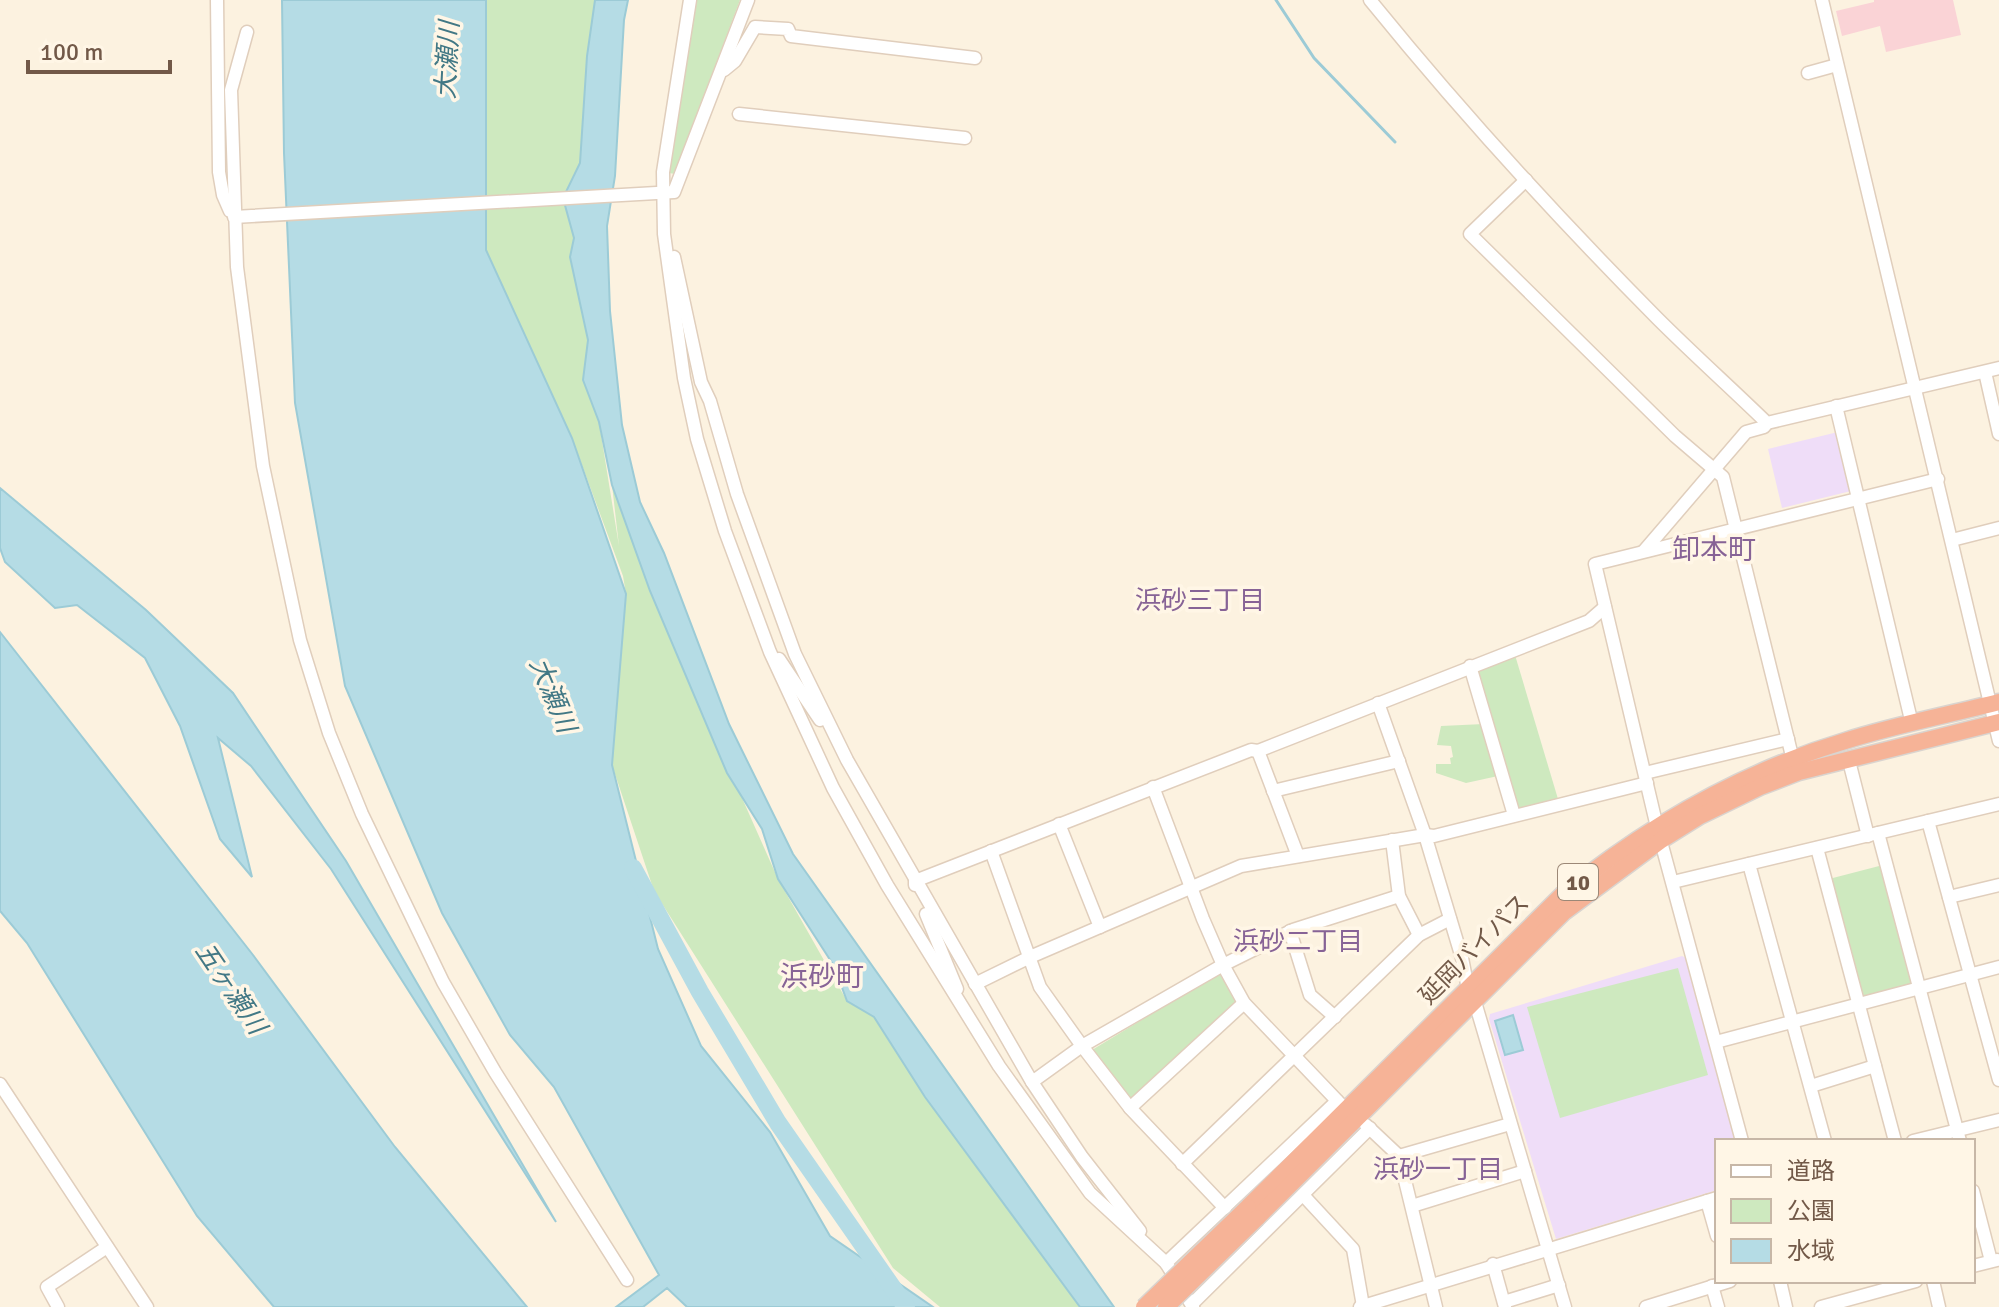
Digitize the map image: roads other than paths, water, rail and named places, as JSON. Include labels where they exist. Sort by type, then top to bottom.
[{"type":"highway","name":"延岡バイパス","points":[[1658,834],[1733,784],[1793,760],[1843,741],[1995,703]]},
{"type":"highway","name":"延岡バイパス","points":[[1166,1307],[1253,1212],[1471,996],[1562,895],[1596,867],[1658,834],[1799,772],[1997,723]]},
{"type":"highway","name":"延岡バイパス","points":[[1144,1307],[1253,1212]]},
{"type":"street","points":[[217,0],[219,172],[223,195],[239,217]]},
{"type":"street","points":[[690,0],[658,193],[684,378],[697,439],[725,531],[770,652],[833,788],[887,885],[999,1066],[1090,1193],[1166,1263],[1193,1306],[1303,1195],[1353,1114]]},
{"type":"street","points":[[239,217],[674,192],[748,0]]},
{"type":"street","points":[[743,14],[757,0]]},
{"type":"street","points":[[1370,0],[1485,137],[1650,310],[1767,423]]},
{"type":"street","points":[[1822,0],[1952,540],[1995,703],[1999,741]]},
{"type":"street","points":[[721,72],[735,61],[755,27],[788,29],[791,36],[975,58]]},
{"type":"street","points":[[247,32],[231,90],[240,292],[255,413],[277,539],[300,640],[329,733],[362,814],[443,982],[495,1072],[627,1280]]},
{"type":"street","points":[[1808,73],[1837,65]]},
{"type":"street","points":[[739,114],[965,138]]},
{"type":"street","points":[[1526,180],[1470,234],[1675,436],[1723,477],[1793,760]]},
{"type":"street","points":[[664,234],[671,243],[701,382],[710,401],[737,494],[795,654],[879,821],[1032,1082],[1082,1157],[1140,1231],[1139,1239]]},
{"type":"street","points":[[1644,551],[1746,432],[1764,427],[1767,423],[1999,368]]},
{"type":"street","points":[[1985,372],[1999,434]]},
{"type":"street","points":[[1836,406],[1912,724]]},
{"type":"street","points":[[1741,1139],[1658,834],[1595,564],[1938,479]]},
{"type":"street","points":[[1952,540],[1999,528]]},
{"type":"street","points":[[915,881],[1589,621],[1605,607]]},
{"type":"street","points":[[770,652],[777,656],[828,731],[836,737]]},
{"type":"street","points":[[1470,666],[1514,815]]},
{"type":"street","points":[[1378,703],[1425,835],[1565,1307]]},
{"type":"street","points":[[975,984],[1241,866],[1392,840],[1434,836],[1788,739]]},
{"type":"street","points":[[1258,751],[1298,856]]},
{"type":"street","points":[[1273,791],[1399,761]]},
{"type":"street","points":[[1849,761],[1919,988],[1959,1136]]},
{"type":"street","points":[[1153,787],[1223,965],[1244,1003],[1353,1114],[1399,1156],[1436,1307]]},
{"type":"street","points":[[1673,882],[1999,804]]},
{"type":"street","points":[[1928,821],[1999,1080]]},
{"type":"street","points":[[1059,824],[1100,927]]},
{"type":"street","points":[[1392,840],[1399,896],[1419,935]]},
{"type":"street","points":[[1817,848],[1894,1139]]},
{"type":"street","points":[[991,851],[1040,987],[1130,1108],[1225,1208]]},
{"type":"street","points":[[1749,864],[1824,1139]]},
{"type":"street","points":[[915,881],[916,890],[957,986],[957,998]]},
{"type":"street","points":[[1949,897],[1999,885]]},
{"type":"street","points":[[1032,1082],[1082,1046],[1223,965],[1290,931],[1399,896]]},
{"type":"street","points":[[1182,1164],[1419,935],[1450,919]]},
{"type":"street","points":[[1290,931],[1310,995],[1335,1017]]},
{"type":"street","points":[[1716,1042],[1999,967]]},
{"type":"street","points":[[1130,1108],[1244,1003]]},
{"type":"street","points":[[1811,1086],[1875,1066]]},
{"type":"street","points":[[0,1084],[147,1307]]},
{"type":"street","points":[[1166,1263],[1225,1208],[1353,1114]]},
{"type":"street","points":[[1931,1139],[1959,1136],[1999,1120]]},
{"type":"street","points":[[1399,1156],[1510,1124]]},
{"type":"street","points":[[1412,1206],[1525,1171]]},
{"type":"street","points":[[1303,1195],[1353,1249],[1362,1306],[1712,1199],[1715,1221]]},
{"type":"street","points":[[1975,1197],[1995,1260],[1975,1265]]},
{"type":"street","points":[[58,1307],[47,1287],[107,1247]]},
{"type":"street","points":[[1493,1264],[1505,1304],[1559,1285]]},
{"type":"street","points":[[1646,1307],[1665,1304],[1723,1283]]},
{"type":"street","points":[[1780,1283],[1786,1307]]},
{"type":"street","points":[[1821,1307],[1865,1288],[1901,1283]]},
{"type":"street","points":[[1933,1283],[1939,1307]]},
{"type":"street","points":[[1712,1286],[1718,1307]]},
{"type":"water","points":[[282,0],[486,0],[486,250],[572,438],[626,594],[612,765],[658,949],[701,1046],[770,1132],[830,1236],[933,1307],[687,1307],[667,1288],[643,1307],[616,1307],[659,1275],[554,1087],[510,1035],[442,913],[345,686],[295,403],[284,153]]},
{"type":"water","points":[[595,0],[628,0],[624,20],[615,176],[607,226],[610,311],[622,425],[640,502],[664,553],[729,724],[793,854],[1114,1307],[1080,1307],[925,1097],[874,1017],[847,1001],[834,966],[778,879],[762,829],[727,773],[650,591],[612,485],[599,422],[583,380],[588,340],[570,257],[574,238],[563,198],[580,163],[587,56]]},
{"type":"water","points":[[0,488],[146,610],[233,693],[346,861],[556,1222],[331,869],[251,766],[218,738],[252,877],[220,839],[180,726],[145,658],[77,605],[55,608],[5,562],[0,548]]},
{"type":"water","name":"五ヶ瀬川","points":[[0,632],[253,955],[395,1147],[527,1307],[274,1307],[197,1216],[27,943],[0,911]]},
{"type":"water","points":[[1513,1015],[1523,1050],[1505,1055],[1495,1021]]},
{"type":"waterway","points":[[1276,0],[1314,58],[1395,142]]},
{"type":"waterway","name":"大瀬川","points":[[633,868],[700,992],[778,1123],[906,1307]]},
{"type":"district","name":"卸本町","points":[[1714,549]]},
{"type":"district","name":"浜砂三丁目","points":[[1200,600]]},
{"type":"district","name":"浜砂二丁目","points":[[1298,941]]},
{"type":"district","name":"浜砂町","points":[[822,976]]},
{"type":"district","name":"浜砂一丁目","points":[[1438,1169]]}]
